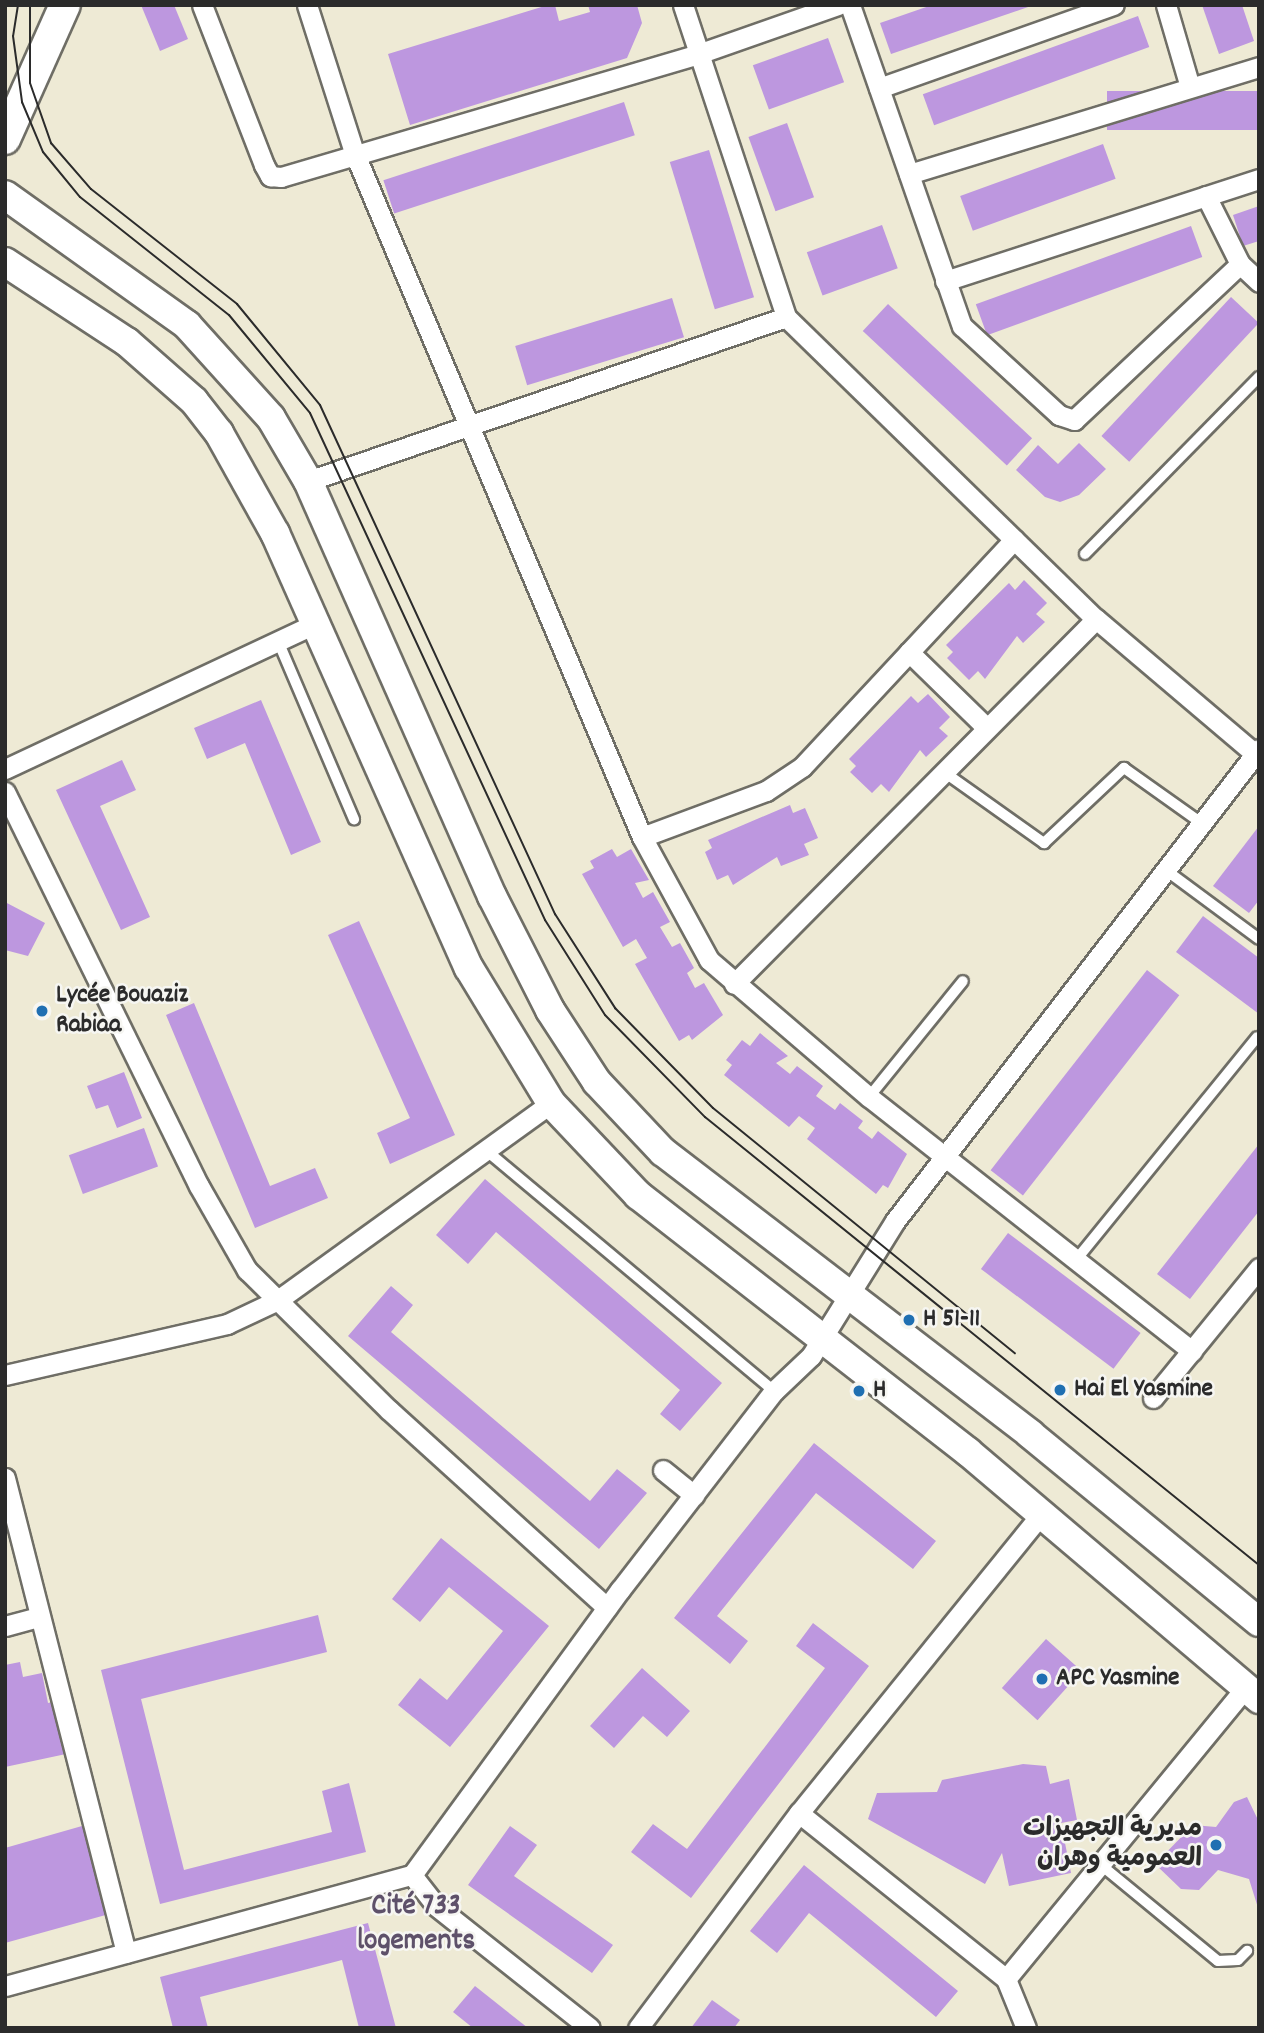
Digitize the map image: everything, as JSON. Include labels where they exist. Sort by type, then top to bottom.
[{"type":"main road","points":[[5,139],[65,5]]},
{"type":"main road","points":[[5,195],[187,325],[271,418],[307,481],[492,896],[570,1044],[663,1152],[853,1295],[1259,1622]]},
{"type":"main road","points":[[5,262],[127,342],[194,401],[254,488],[469,968],[551,1103],[638,1195],[820,1342],[1041,1514],[1252,1694]]},
{"type":"street","points":[[202,5],[270,176],[698,54],[838,5]]},
{"type":"street","points":[[307,5],[354,152],[642,837],[709,960],[869,1097],[1192,1351]]},
{"type":"street","points":[[5,1986],[412,1875],[607,1608],[774,1391],[820,1342],[853,1295],[881,1241],[1163,867],[1257,751],[1096,619],[786,317],[683,5]]},
{"type":"street","points":[[850,5],[962,326],[1059,415],[1074,420],[1240,264]]},
{"type":"street","points":[[879,88],[1114,5]]},
{"type":"street","points":[[1166,5],[1191,87]]},
{"type":"street","points":[[909,174],[1259,67]]},
{"type":"street","points":[[945,281],[1259,179]]},
{"type":"street","points":[[1206,196],[1240,264],[1259,282]]},
{"type":"street","points":[[307,481],[468,423],[786,317]]},
{"type":"street","points":[[642,837],[766,791],[802,767],[1014,540]]},
{"type":"street","points":[[734,984],[1096,619]]},
{"type":"street","points":[[5,769],[316,624]]},
{"type":"street","points":[[909,652],[987,729]]},
{"type":"street","points":[[5,792],[199,1186],[247,1269],[607,1608]]},
{"type":"street","points":[[5,1375],[227,1324],[278,1300],[551,1103]]},
{"type":"street","points":[[1153,1398],[1259,1268]]},
{"type":"street","points":[[663,1470],[694,1495]]},
{"type":"street","points":[[5,1478],[126,1953]]},
{"type":"street","points":[[638,2028],[799,1813],[1041,1514]]},
{"type":"street","points":[[5,1626],[39,1617]]},
{"type":"street","points":[[1006,1979],[1101,1865],[1252,1694]]},
{"type":"street","points":[[799,1813],[1006,1979],[1026,2028]]},
{"type":"street","points":[[412,1875],[436,1906],[590,2028]]},
{"type":"lane","points":[[1085,555],[1259,377]]},
{"type":"lane","points":[[278,642],[354,819]]},
{"type":"lane","points":[[944,772],[1044,843],[1124,768],[1200,822]]},
{"type":"lane","points":[[1163,867],[1259,939]]},
{"type":"lane","points":[[869,1097],[963,981]]},
{"type":"lane","points":[[1076,1261],[1257,1037]]},
{"type":"lane","points":[[487,1151],[774,1391]]},
{"type":"lane","points":[[1101,1865],[1218,1961],[1238,1960],[1247,1951]]},
{"type":"building","points":[[141,5],[174,5],[188,39],[160,51]]},
{"type":"building","points":[[555,5],[559,21],[590,12],[588,5],[637,5],[642,23],[627,58],[410,125],[388,54]]},
{"type":"building","points":[[932,5],[1031,6],[891,54],[880,23]]},
{"type":"building","points":[[1202,5],[1242,5],[1254,41],[1219,54]]},
{"type":"building","points":[[1138,16],[1149,47],[934,125],[923,94]]},
{"type":"building","points":[[828,38],[844,82],[769,110],[753,65]]},
{"type":"building","points":[[1107,91],[1259,91],[1259,130],[1107,130]]},
{"type":"building","points":[[624,102],[635,135],[394,213],[383,180]]},
{"type":"building","points":[[787,123],[814,197],[775,211],[748,137]]},
{"type":"building","points":[[1103,144],[1116,179],[973,231],[960,196]]},
{"type":"building","points":[[709,150],[754,297],[715,309],[670,162]]},
{"type":"building","points":[[1259,206],[1259,241],[1243,246],[1233,215]]},
{"type":"building","points":[[882,225],[898,268],[823,296],[807,252]]},
{"type":"building","points":[[1191,226],[1202,257],[987,335],[976,304]]},
{"type":"building","points":[[1231,297],[1259,323],[1129,462],[1101,436]]},
{"type":"building","points":[[672,298],[684,337],[527,385],[515,346]]},
{"type":"building","points":[[888,304],[1032,438],[1007,465],[863,331]]},
{"type":"building","points":[[1079,443],[1106,469],[1079,495],[1060,502],[1045,497],[1016,470],[1038,445],[1058,464]]},
{"type":"building","points":[[1024,580],[1047,603],[1036,614],[1045,622],[1023,643],[1017,636],[985,679],[978,671],[969,680],[947,658],[953,652],[946,645],[1009,583],[1015,590]]},
{"type":"building","points":[[928,694],[950,717],[939,728],[948,736],[926,757],[920,750],[889,792],[881,784],[872,793],[850,772],[856,766],[849,759],[911,696],[918,703]]},
{"type":"building","points":[[261,700],[321,842],[291,855],[245,743],[207,759],[194,728]]},
{"type":"building","points":[[122,760],[136,790],[100,806],[150,917],[121,930],[56,790]]},
{"type":"building","points":[[790,805],[793,813],[805,808],[818,838],[804,844],[809,855],[781,866],[777,857],[733,885],[728,875],[717,880],[705,852],[712,848],[708,840]]},
{"type":"building","points":[[1259,826],[1259,900],[1249,913],[1213,886]]},
{"type":"building","points":[[612,849],[617,857],[631,849],[649,880],[635,883],[643,898],[653,892],[670,922],[660,927],[672,947],[680,943],[694,968],[687,973],[695,988],[704,983],[723,1015],[692,1040],[689,1035],[679,1041],[635,964],[647,958],[636,939],[623,947],[582,874],[594,868],[590,861]]},
{"type":"building","points":[[5,902],[45,923],[28,956],[5,950]]},
{"type":"building","points":[[1203,916],[1259,958],[1259,1014],[1176,952]]},
{"type":"building","points":[[359,921],[455,1135],[390,1164],[377,1133],[410,1118],[328,935]]},
{"type":"building","points":[[1147,970],[1179,995],[1023,1195],[991,1170]]},
{"type":"building","points":[[194,1003],[270,1186],[315,1168],[328,1198],[255,1228],[166,1015]]},
{"type":"building","points":[[760,1033],[788,1056],[776,1063],[790,1074],[797,1066],[823,1086],[816,1096],[835,1110],[840,1103],[863,1121],[858,1128],[872,1139],[878,1131],[907,1154],[888,1188],[883,1185],[876,1194],[807,1139],[815,1128],[799,1116],[789,1127],[724,1075],[732,1065],[726,1060],[742,1040],[750,1046]]},
{"type":"building","points":[[124,1072],[142,1118],[117,1128],[108,1105],[96,1109],[87,1086]]},
{"type":"building","points":[[144,1128],[158,1167],[83,1194],[69,1155]]},
{"type":"building","points":[[1259,1144],[1259,1211],[1190,1299],[1157,1274]]},
{"type":"building","points":[[485,1179],[722,1383],[680,1431],[660,1414],[680,1390],[496,1232],[468,1264],[436,1235]]},
{"type":"building","points":[[1008,1233],[1141,1333],[1113,1369],[981,1269]]},
{"type":"building","points":[[391,1286],[413,1305],[391,1332],[590,1501],[617,1469],[647,1493],[599,1549],[348,1336]]},
{"type":"building","points":[[814,1443],[936,1541],[913,1569],[816,1493],[717,1616],[748,1641],[730,1664],[674,1618]]},
{"type":"building","points":[[441,1538],[549,1626],[450,1747],[398,1705],[420,1678],[447,1700],[503,1631],[449,1587],[420,1622],[392,1599]]},
{"type":"building","points":[[318,1615],[327,1652],[141,1699],[184,1870],[332,1832],[322,1791],[349,1783],[366,1852],[160,1904],[101,1670]]},
{"type":"building","points":[[813,1623],[869,1666],[691,1898],[631,1852],[653,1824],[687,1849],[825,1668],[796,1646]]},
{"type":"building","name":"APC Yasmine","points":[[1046,1639],[1082,1671],[1038,1720],[1002,1688]]},
{"type":"building","points":[[20,1662],[23,1677],[42,1673],[48,1703],[66,1699],[66,1754],[5,1767],[5,1665]]},
{"type":"building","points":[[642,1668],[690,1711],[667,1737],[643,1716],[614,1748],[590,1726]]},
{"type":"building","points":[[1023,1764],[1046,1766],[1050,1784],[1069,1779],[1077,1820],[1061,1823],[1071,1873],[1009,1886],[1002,1853],[985,1884],[868,1819],[877,1793],[937,1792],[942,1780]]},
{"type":"building","name":"مديرية التجهيزات العمومية وهران","points":[[1247,1797],[1259,1822],[1259,1911],[1249,1879],[1218,1870],[1199,1890],[1181,1889],[1155,1864],[1193,1825],[1216,1827],[1234,1802]]},
{"type":"building","points":[[96,1822],[120,1911],[5,1943],[5,1848]]},
{"type":"building","points":[[510,1826],[537,1845],[514,1876],[613,1945],[592,1973],[468,1885]]},
{"type":"building","points":[[804,1865],[958,1991],[936,2017],[809,1913],[777,1953],[750,1931]]},
{"type":"building","points":[[368,1923],[396,2028],[359,2028],[342,1960],[200,1997],[208,2028],[173,2028],[160,1977]]},
{"type":"building","points":[[475,1986],[528,2028],[473,2028],[453,2012]]},
{"type":"building","points":[[712,2000],[740,2020],[734,2028],[691,2028]]},
{"type":"tram line","points":[[18,5],[13,36],[22,102],[43,152],[80,197],[229,315],[310,413],[545,920],[605,1015],[705,1117],[1259,1565]]},
{"type":"tram line","points":[[30,5],[30,83],[51,143],[91,189],[237,304],[320,405],[555,914],[615,1008],[713,1108],[1015,1353]]},
{"type":"place","name":"Lycée Bouaziz Rabiaa","points":[[42,1011]]},
{"type":"place","name":"H 51-11","points":[[909,1320]]},
{"type":"place","name":"Hai El Yasmine","points":[[1060,1390]]},
{"type":"place","name":"H","points":[[859,1391]]},
{"type":"place","name":"APC Yasmine","points":[[1042,1679]]},
{"type":"place","name":"مديرية التجهيزات العمومية وهران","points":[[1216,1845]]},
{"type":"district","name":"Cité 733 logements","points":[[416,1925]]}]
